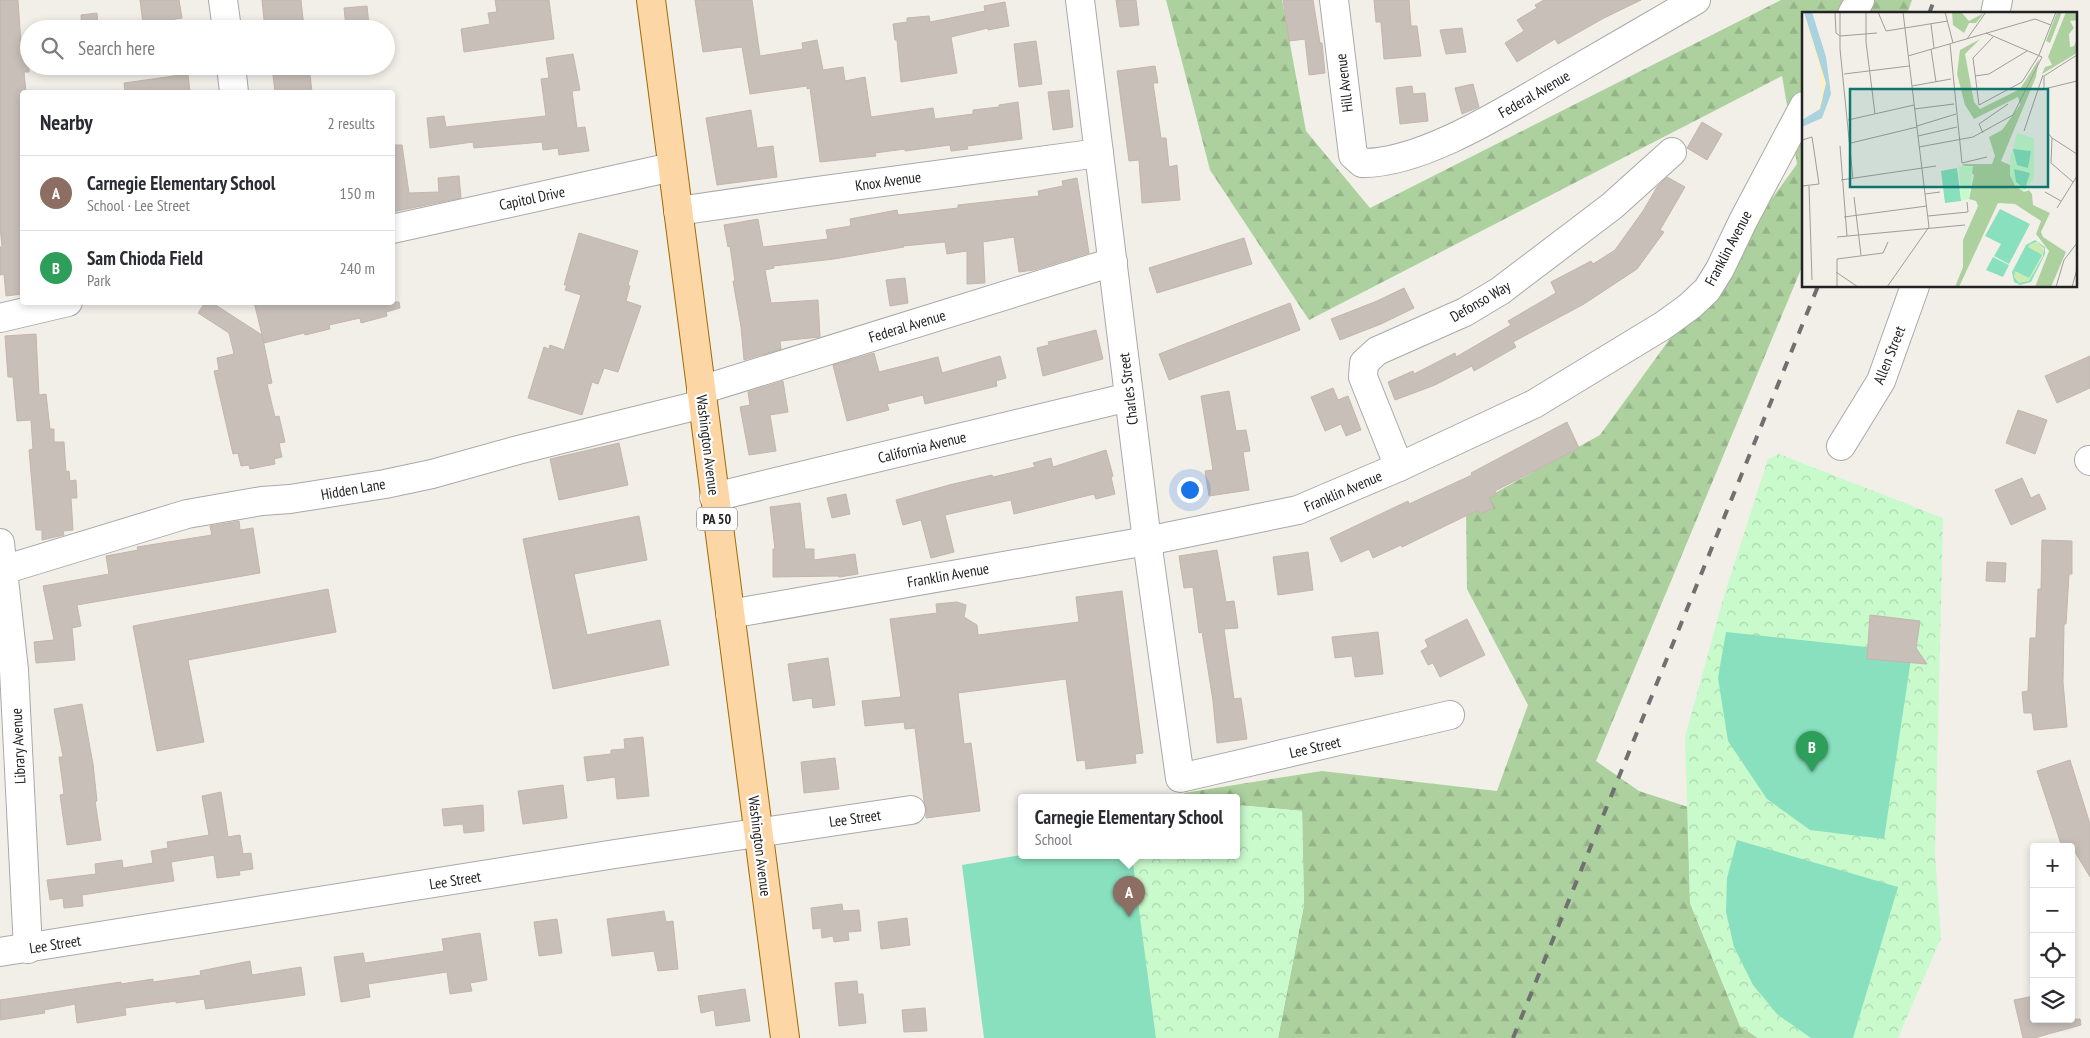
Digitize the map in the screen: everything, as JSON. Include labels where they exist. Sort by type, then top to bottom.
[{"type":"main road","name":"Washington Avenue","points":[[651,0],[785,1038]]},
{"type":"street","points":[[223,0],[226,20]]},
{"type":"street","name":"Charles Street","points":[[1080,0],[1147,541],[1180,778]]},
{"type":"street","name":"Hill Avenue","points":[[1334,0],[1353,155],[1362,163]]},
{"type":"street","name":"Federal Avenue","points":[[1362,163],[1392,160],[1423,151],[1493,118],[1696,0]]},
{"type":"street","points":[[1853,12],[1860,0]]},
{"type":"street","points":[[232,75],[234,90]]},
{"type":"street","name":"Franklin Avenue","points":[[730,614],[1147,541],[1298,510],[1399,467],[1534,404],[1664,325],[1690,306],[1706,290],[1720,268],[1802,110]]},
{"type":"street","name":"Defonso Way","points":[[1399,467],[1363,377],[1364,363],[1377,351],[1466,312],[1500,292],[1612,206],[1672,152]]},
{"type":"street","name":"Knox Avenue","points":[[678,211],[1099,153]]},
{"type":"street","name":"Capitol Drive","points":[[395,228],[672,167]]},
{"type":"street","name":"Federal Avenue","points":[[702,397],[1113,262]]},
{"type":"street","name":"Allen Street","points":[[1841,446],[1881,381],[1914,288]]},
{"type":"street","points":[[0,318],[55,305]]},
{"type":"street","name":"Hidden Lane","points":[[3,570],[187,514],[262,501],[385,484],[432,474],[702,397]]},
{"type":"street","name":"California Avenue","points":[[714,497],[1129,397]]},
{"type":"street","name":"Library Avenue","points":[[0,543],[15,688],[28,949]]},
{"type":"street","name":"Lee Street","points":[[1180,778],[1450,715]]},
{"type":"street","name":"Lee Street","points":[[0,952],[615,854],[911,810]]},
{"type":"green space","points":[[1166,0],[1282,0],[1306,131],[1370,208],[1781,0],[1912,0],[1908,12],[1802,12],[1802,267],[1596,761],[1639,791],[1688,807],[1690,903],[1740,1026],[1758,1038],[1278,1038],[1304,905],[1302,811],[1240,805],[1240,794],[1184,793],[1322,771],[1497,791],[1528,705],[1467,589],[1466,509],[1600,435],[1797,164],[1782,76],[1309,320],[1210,170]]},
{"type":"green space","points":[[1779,454],[1943,518],[1935,855],[1941,938],[1898,1038],[1758,1038],[1740,1026],[1690,903],[1685,737],[1724,596],[1768,459]]},
{"type":"green space","points":[[1726,632],[1912,652],[1884,839],[1810,830],[1767,799],[1728,741],[1718,678]]},
{"type":"green space","points":[[1240,805],[1302,811],[1304,905],[1278,1038],[1156,1038],[1132,859],[1240,859]]},
{"type":"green space","points":[[1737,840],[1898,887],[1853,1038],[1811,1038],[1777,1014],[1753,985],[1734,947],[1726,912],[1727,878]]},
{"type":"green space","points":[[1018,856],[1018,859],[1132,859],[1156,1038],[984,1038],[962,865]]},
{"type":"building","points":[[0,0],[18,0],[20,75],[24,75],[26,90],[20,90],[20,294],[6,296],[4,274],[0,275],[0,247],[2,247],[0,227]]},
{"type":"building","points":[[140,0],[179,0],[182,18],[142,20]]},
{"type":"building","points":[[262,0],[301,0],[303,20],[264,20]]},
{"type":"building","points":[[495,0],[549,0],[554,39],[464,52],[461,29],[490,24],[488,13],[497,12]]},
{"type":"building","points":[[695,0],[752,0],[760,56],[803,49],[802,43],[817,40],[823,70],[843,67],[845,81],[865,77],[871,117],[933,108],[935,119],[973,114],[973,110],[999,107],[999,105],[1018,102],[1022,139],[967,146],[968,149],[951,151],[950,145],[905,151],[905,149],[875,153],[876,156],[820,162],[810,88],[807,89],[807,86],[750,94],[742,47],[703,52]]},
{"type":"building","points":[[1116,0],[1136,0],[1139,25],[1120,27]]},
{"type":"building","points":[[1283,0],[1313,0],[1320,43],[1322,43],[1325,73],[1309,75],[1305,39],[1289,41]]},
{"type":"building","points":[[1374,0],[1409,0],[1411,26],[1417,26],[1421,56],[1384,59],[1381,22],[1376,22]]},
{"type":"building","points":[[1544,0],[1641,0],[1558,44],[1555,39],[1517,62],[1505,43],[1524,31],[1517,20],[1537,8],[1535,5]]},
{"type":"building","points":[[1005,2],[1009,26],[988,30],[988,28],[951,37],[957,73],[901,82],[897,40],[895,40],[893,24],[907,22],[907,18],[929,16],[930,22],[985,11],[984,6]]},
{"type":"building","points":[[367,6],[368,20],[345,20],[344,8]]},
{"type":"building","points":[[97,13],[97,20],[81,20],[81,15]]},
{"type":"building","points":[[1462,28],[1466,52],[1446,54],[1440,30]]},
{"type":"building","points":[[1036,41],[1042,84],[1019,87],[1014,44]]},
{"type":"building","points":[[573,54],[580,90],[572,91],[577,128],[585,127],[589,151],[559,155],[558,148],[543,150],[542,142],[474,148],[473,142],[430,148],[427,118],[444,116],[446,127],[546,116],[541,79],[549,78],[546,58]]},
{"type":"building","points":[[1155,66],[1158,83],[1153,83],[1161,138],[1166,138],[1169,167],[1177,165],[1180,200],[1142,203],[1139,160],[1129,161],[1117,71]]},
{"type":"building","points":[[188,75],[190,90],[125,90],[124,83]]},
{"type":"building","points":[[273,75],[310,75],[312,90],[275,90]]},
{"type":"building","points":[[1473,84],[1479,107],[1462,114],[1455,88]]},
{"type":"building","points":[[1412,86],[1413,94],[1425,93],[1428,121],[1400,124],[1396,88]]},
{"type":"building","points":[[1069,90],[1073,127],[1053,130],[1048,92]]},
{"type":"building","points":[[751,110],[757,148],[773,146],[777,177],[717,185],[706,118]]},
{"type":"building","points":[[1702,122],[1722,134],[1707,160],[1687,148]]},
{"type":"building","points":[[395,145],[402,145],[409,193],[439,192],[438,178],[459,176],[461,198],[395,211]]},
{"type":"building","points":[[1667,177],[1685,187],[1660,230],[1664,232],[1637,269],[1584,304],[1513,342],[1516,347],[1474,371],[1472,366],[1435,385],[1395,400],[1388,382],[1413,371],[1414,374],[1455,353],[1456,357],[1511,325],[1508,321],[1556,293],[1551,282],[1591,261],[1593,264],[1615,250],[1643,211],[1657,187]]},
{"type":"building","points":[[1077,178],[1089,253],[1034,270],[1019,272],[1014,237],[983,242],[985,283],[967,284],[967,251],[947,254],[945,242],[903,246],[834,259],[773,266],[774,268],[765,270],[771,303],[818,300],[820,337],[780,341],[781,349],[744,360],[730,246],[728,247],[724,225],[758,219],[763,247],[828,239],[826,230],[851,226],[850,219],[897,210],[898,215],[958,208],[958,205],[1039,196],[1038,191],[1063,186],[1062,181]]},
{"type":"building","points":[[579,233],[638,251],[628,285],[630,286],[626,301],[641,306],[618,372],[604,368],[598,384],[592,382],[582,415],[528,398],[544,347],[549,349],[550,345],[564,350],[581,295],[565,290],[567,285],[564,285]]},
{"type":"building","points":[[1244,238],[1252,264],[1157,293],[1149,268]]},
{"type":"building","points":[[905,278],[908,303],[890,306],[886,280]]},
{"type":"building","points":[[1404,288],[1414,308],[1381,324],[1340,340],[1331,319]]},
{"type":"building","points":[[395,302],[399,302],[400,308],[386,312],[387,316],[361,323],[360,318],[329,325],[330,329],[264,343],[255,305],[395,305]]},
{"type":"building","points":[[1290,303],[1300,330],[1169,380],[1159,354]]},
{"type":"building","points":[[203,305],[216,305],[262,335],[272,383],[267,384],[275,417],[279,416],[285,442],[279,443],[282,457],[274,459],[275,464],[250,469],[249,465],[241,466],[238,453],[233,454],[214,371],[219,370],[217,358],[234,354],[229,333],[198,313]]},
{"type":"building","points":[[1096,330],[1103,359],[1043,376],[1037,348],[1049,345],[1048,342]]},
{"type":"building","points":[[36,334],[39,395],[46,394],[50,429],[54,429],[54,442],[64,442],[66,472],[69,471],[70,481],[76,480],[77,498],[71,498],[73,530],[63,531],[64,535],[42,540],[42,530],[36,530],[29,450],[33,449],[31,420],[17,421],[13,377],[8,377],[5,336]]},
{"type":"building","points":[[874,353],[879,372],[938,357],[942,373],[1000,356],[1006,378],[996,381],[997,386],[925,404],[923,395],[887,404],[889,410],[847,421],[833,365]]},
{"type":"building","points":[[2090,356],[2090,388],[2057,403],[2045,376]]},
{"type":"building","points":[[783,381],[788,412],[770,415],[776,451],[749,455],[740,407],[750,405],[748,392]]},
{"type":"building","points":[[1333,388],[1338,400],[1348,396],[1361,430],[1346,436],[1341,424],[1325,431],[1311,397]]},
{"type":"building","points":[[1229,391],[1236,431],[1246,430],[1250,451],[1243,452],[1249,490],[1209,496],[1205,471],[1213,470],[1201,396]]},
{"type":"building","points":[[2018,410],[2047,420],[2035,454],[2006,443]]},
{"type":"building","points":[[1567,422],[1579,448],[1495,491],[1497,495],[1489,498],[1494,508],[1480,514],[1478,510],[1402,547],[1401,545],[1373,558],[1369,549],[1341,562],[1330,538],[1408,501],[1409,504],[1472,475],[1471,473]]},
{"type":"building","points":[[619,443],[628,485],[559,500],[550,459]]},
{"type":"building","points":[[1106,450],[1113,476],[1111,477],[1115,494],[1096,499],[1094,494],[1014,514],[1011,500],[945,515],[954,552],[931,558],[921,520],[903,525],[896,500],[949,485],[1035,467],[1033,463],[1051,458],[1053,467]]},
{"type":"building","points":[[2022,478],[2031,498],[2039,494],[2046,509],[2011,525],[1995,490]]},
{"type":"building","points":[[846,494],[850,514],[832,518],[827,498]]},
{"type":"building","points":[[800,503],[805,549],[814,549],[814,560],[855,554],[858,574],[839,577],[773,577],[773,549],[775,549],[770,507]]},
{"type":"building","points":[[639,516],[647,560],[574,574],[587,635],[660,620],[669,665],[553,689],[523,539]]},
{"type":"building","points":[[239,521],[240,530],[253,528],[260,573],[77,605],[81,626],[72,628],[75,660],[36,663],[34,642],[54,640],[43,586],[109,574],[106,556],[138,550],[137,547],[212,535],[210,526]]},
{"type":"building","points":[[2042,540],[2072,541],[2072,574],[2069,574],[2066,624],[2064,624],[2063,682],[2067,727],[2034,730],[2032,713],[2024,713],[2022,692],[2028,691],[2030,638],[2036,638],[2038,589],[2041,589]]},
{"type":"building","points":[[1217,550],[1226,602],[1234,601],[1238,628],[1224,629],[1234,699],[1241,698],[1247,739],[1217,743],[1213,701],[1202,632],[1199,633],[1193,587],[1184,588],[1179,556]]},
{"type":"building","points":[[1308,552],[1313,590],[1278,595],[1273,557]]},
{"type":"building","points":[[1987,562],[2006,563],[2005,582],[1986,581]]},
{"type":"building","points":[[328,589],[336,632],[188,660],[204,742],[157,751],[133,626]]},
{"type":"building","points":[[1122,591],[1143,753],[1135,754],[1136,763],[1086,769],[1085,760],[1077,761],[1066,679],[958,693],[964,744],[971,743],[980,811],[926,818],[915,728],[905,729],[904,722],[865,726],[862,701],[901,697],[890,619],[937,613],[936,604],[957,602],[966,605],[964,617],[977,625],[978,635],[1079,622],[1076,597]]},
{"type":"building","points":[[1870,615],[1920,621],[1916,648],[1927,664],[1867,659]]},
{"type":"building","points":[[1467,619],[1485,655],[1440,677],[1433,663],[1428,665],[1421,651],[1428,647],[1425,640]]},
{"type":"building","points":[[1378,632],[1383,674],[1355,677],[1352,656],[1335,658],[1332,637]]},
{"type":"building","points":[[828,658],[835,705],[813,708],[812,698],[793,701],[788,664]]},
{"type":"building","points":[[82,704],[93,764],[97,801],[95,801],[101,840],[67,845],[60,795],[64,794],[59,757],[63,757],[54,709]]},
{"type":"building","points":[[643,737],[649,796],[617,799],[615,777],[587,781],[584,757],[611,754],[611,750],[625,749],[624,739]]},
{"type":"building","points":[[835,758],[839,789],[804,793],[801,762]]},
{"type":"building","points":[[2070,760],[2090,824],[2090,877],[2075,852],[2075,843],[2061,843],[2037,771]]},
{"type":"building","points":[[563,785],[567,818],[523,824],[518,791]]},
{"type":"building","points":[[221,792],[228,837],[240,835],[243,854],[251,853],[253,869],[239,871],[240,875],[217,878],[214,855],[171,862],[174,881],[82,895],[83,906],[64,908],[63,898],[50,900],[47,880],[96,874],[95,864],[122,860],[123,868],[153,863],[151,851],[168,848],[167,842],[209,835],[202,796]]},
{"type":"building","points":[[483,805],[484,831],[464,833],[463,824],[444,826],[442,809]]},
{"type":"building","points":[[842,904],[843,911],[859,910],[861,931],[848,932],[849,940],[834,942],[833,936],[822,938],[821,928],[813,929],[811,908]]},
{"type":"building","points":[[664,911],[666,922],[673,921],[678,969],[658,971],[654,951],[612,956],[607,919]]},
{"type":"building","points":[[907,918],[910,945],[881,949],[878,922]]},
{"type":"building","points":[[557,919],[562,953],[539,956],[534,922]]},
{"type":"building","points":[[480,933],[487,980],[470,983],[472,991],[450,994],[447,972],[368,984],[370,997],[341,1002],[334,957],[363,953],[365,963],[444,951],[442,939]]},
{"type":"building","points":[[250,961],[252,975],[301,967],[305,995],[206,1009],[204,999],[176,1003],[176,1001],[125,1008],[126,1015],[77,1023],[75,1004],[44,1010],[45,1013],[0,1020],[0,1000],[121,982],[121,984],[153,979],[153,982],[201,975],[200,971]]},
{"type":"building","points":[[857,981],[858,994],[863,994],[866,1023],[839,1026],[835,983]]},
{"type":"building","points":[[745,989],[750,1021],[716,1026],[714,1010],[701,1013],[698,996]]},
{"type":"building","points":[[2030,997],[2030,1023],[2075,1023],[2075,1019],[2080,1019],[2081,1025],[2034,1038],[2023,1038],[2014,1000]]},
{"type":"building","points":[[925,1008],[927,1031],[904,1032],[902,1010]]},
{"type":"railway","points":[[1930,12],[1934,0]]},
{"type":"railway","points":[[1513,1038],[1817,288]]},
{"type":"place","name":"Sam Chioda Field","points":[[1812,772]]},
{"type":"place","name":"Carnegie Elementary School","points":[[1129,917]]}]
